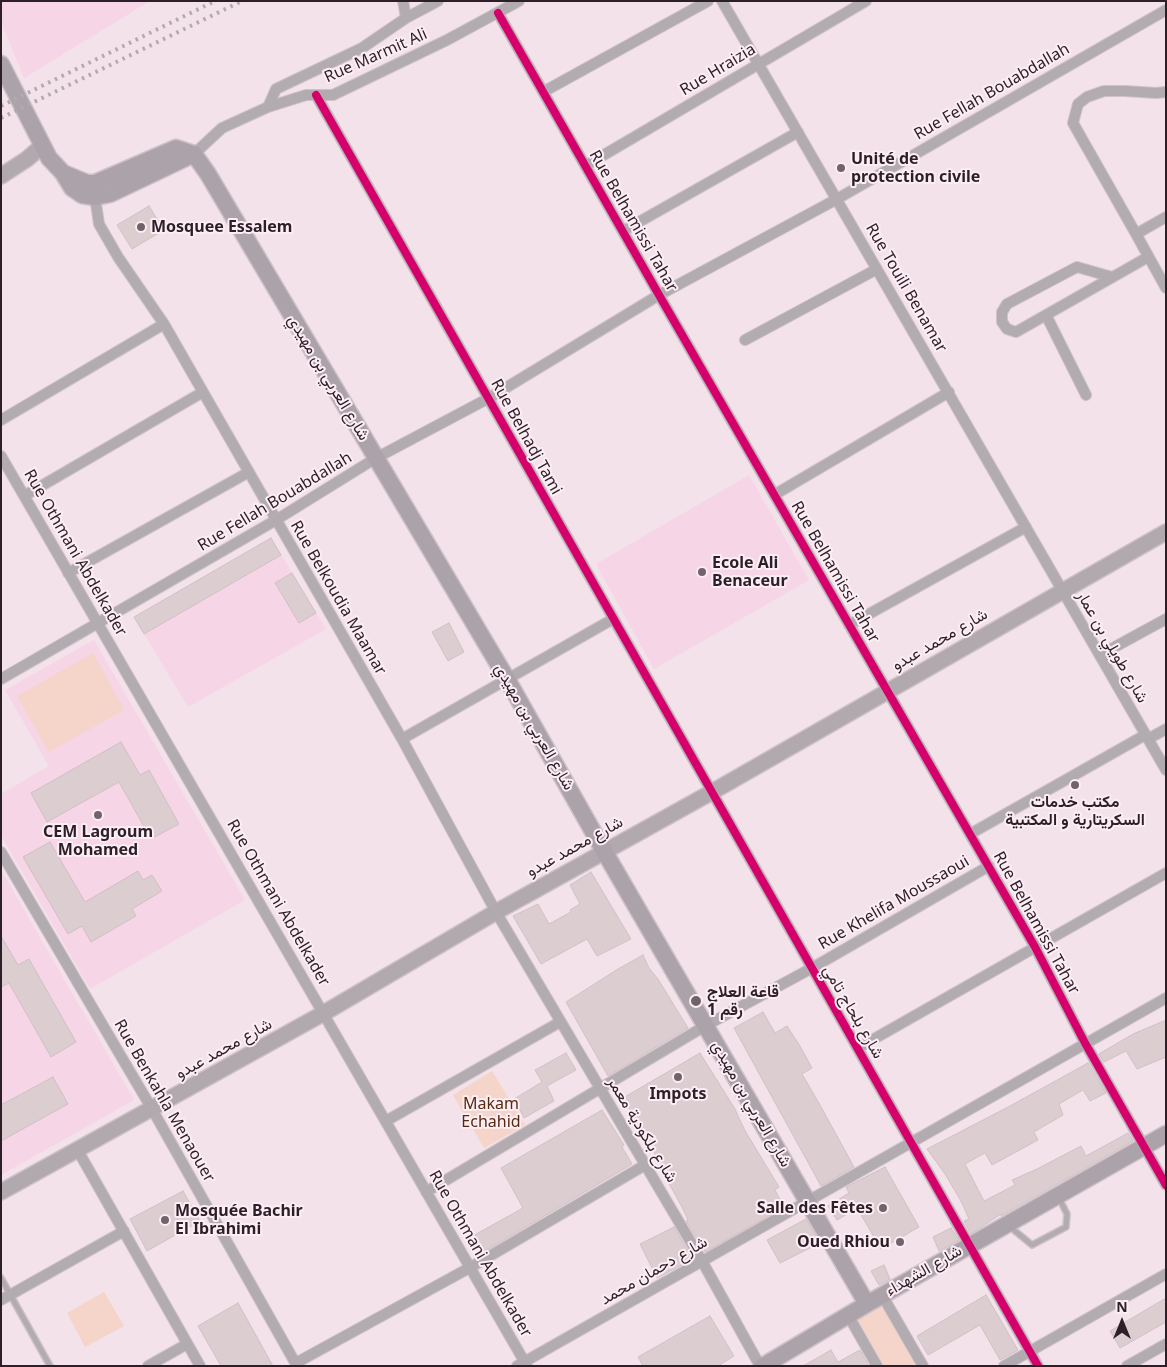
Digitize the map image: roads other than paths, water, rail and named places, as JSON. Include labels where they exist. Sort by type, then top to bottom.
[{"type":"main road","points":[[1,64],[49,158],[63,173],[72,188],[82,195],[95,197],[110,194],[194,154]]},
{"type":"main road","points":[[63,173],[87,183],[96,183],[176,148],[194,154]]},
{"type":"main road","name":"شارع العربي بن مهيدي","points":[[194,154],[213,182],[507,679],[604,851],[867,1304]]},
{"type":"main road","name":"شارع الشهداء","points":[[761,1366],[1166,1134]]},
{"type":"street","points":[[402,1],[406,18]]},
{"type":"street","points":[[268,107],[276,90],[362,48],[406,18],[438,1]]},
{"type":"street","points":[[544,92],[708,1]]},
{"type":"street","name":"Rue Touili Benamar","points":[[722,1],[1063,590]]},
{"type":"street","name":"Rue Hraizia","points":[[585,166],[866,1]]},
{"type":"street","name":"Rue Marmit Ali","points":[[194,154],[222,128],[268,107],[306,95],[333,95],[413,57],[498,13],[514,2]]},
{"type":"street","name":"Rue Fellah Bouabdallah","points":[[1,679],[276,520],[376,458],[489,398],[659,295],[837,198],[1166,10]]},
{"type":"street","name":"Rue Belhamissi Tahar","points":[[498,13],[1035,947],[1085,1043],[1166,1186]]},
{"type":"street","points":[[1166,92],[1104,91],[1087,97],[1078,104],[1073,123],[1166,288]]},
{"type":"street","name":"Rue Belhadj Tami","points":[[316,95],[712,792]]},
{"type":"street","points":[[623,231],[798,132]]},
{"type":"street","points":[[1,176],[27,160],[42,146]]},
{"type":"street","name":"Rue Belkoudia Maamar","points":[[95,197],[98,224],[164,324],[402,739],[496,912]]},
{"type":"street","points":[[1136,234],[1166,217]]},
{"type":"street","points":[[1112,278],[1077,267],[1008,304],[1002,312],[1002,322],[1007,329],[1016,332],[1112,278],[1148,257]]},
{"type":"street","points":[[745,340],[877,269]]},
{"type":"street","points":[[1046,315],[1086,395]]},
{"type":"street","points":[[1,420],[164,324]]},
{"type":"street","points":[[24,496],[203,392]]},
{"type":"street","points":[[774,495],[949,392]]},
{"type":"street","name":"Rue Othmani Abdelkader","points":[[1,456],[471,1267],[523,1364]]},
{"type":"street","points":[[68,573],[249,472]]},
{"type":"street","points":[[849,625],[1026,527]]},
{"type":"street","name":"شارع محمد عبدو","points":[[1,1192],[324,1013],[496,912],[712,792],[887,690],[1166,532]]},
{"type":"street","name":"شارع طويلي بن عمار","points":[[1063,590],[1166,770]]},
{"type":"street","points":[[402,739],[613,619]]},
{"type":"street","points":[[1100,655],[1166,619]]},
{"type":"street","name":"Rue Khelifa Moussaoui","points":[[970,834],[1147,737],[1166,729]]},
{"type":"street","name":"شارع بلحاج تامي","points":[[712,792],[1038,1366]]},
{"type":"street","name":"Rue Benkahla Menaouer","points":[[1,852],[152,1109],[296,1364]]},
{"type":"street","name":"Rue Khelifa Moussaoui","points":[[426,1192],[705,1026],[812,968],[988,866]]},
{"type":"street","points":[[858,1048],[1166,872]]},
{"type":"street","name":"شارع بلكودية معمر","points":[[496,912],[702,1261],[761,1366]]},
{"type":"street","name":"شارع دحمان محمد","points":[[523,1364],[1166,998]]},
{"type":"street","points":[[386,1121],[560,1022]]},
{"type":"street","points":[[77,1149],[200,1366]]},
{"type":"street","points":[[296,1364],[471,1267],[645,1165]]},
{"type":"street","points":[[6,1298],[124,1231]]},
{"type":"street","points":[[1004,1366],[1166,1274]]},
{"type":"street","points":[[882,1295],[923,1366]]},
{"type":"street","points":[[848,1315],[877,1366]]},
{"type":"street","points":[[148,1366],[187,1344]]},
{"type":"street","points":[[1128,1366],[1166,1344]]},
{"type":"lane","points":[[1007,1224],[1032,1245],[1066,1227],[1067,1214],[1058,1196]]},
{"type":"lane","points":[[1,1278],[6,1298],[50,1366]]},
{"type":"railway","points":[[1,106],[215,1]]},
{"type":"railway","points":[[1,118],[242,1]]},
{"type":"place","name":"Unité de protection civile","points":[[841,168]]},
{"type":"place","name":"Mosquee Essalem","points":[[141,227]]},
{"type":"place","name":"Ecole Ali Benaceur","points":[[702,572]]},
{"type":"place","name":"مكتب خدمات السكريتارية و المكتبية","points":[[1075,785]]},
{"type":"place","name":"CEM Lagroum Mohamed","points":[[98,815]]},
{"type":"place","name":"قاعة العلاج رقم 1","points":[[696,1001]]},
{"type":"place","name":"Impots","points":[[678,1077]]},
{"type":"place","name":"Salle des Fêtes","points":[[883,1208]]},
{"type":"place","name":"Mosquée Bachir El Ibrahimi","points":[[165,1220]]},
{"type":"place","name":"Oued Rhiou","points":[[900,1242]]},
{"type":"park label","name":"Makam Echahid","points":[[491,1113]]}]
